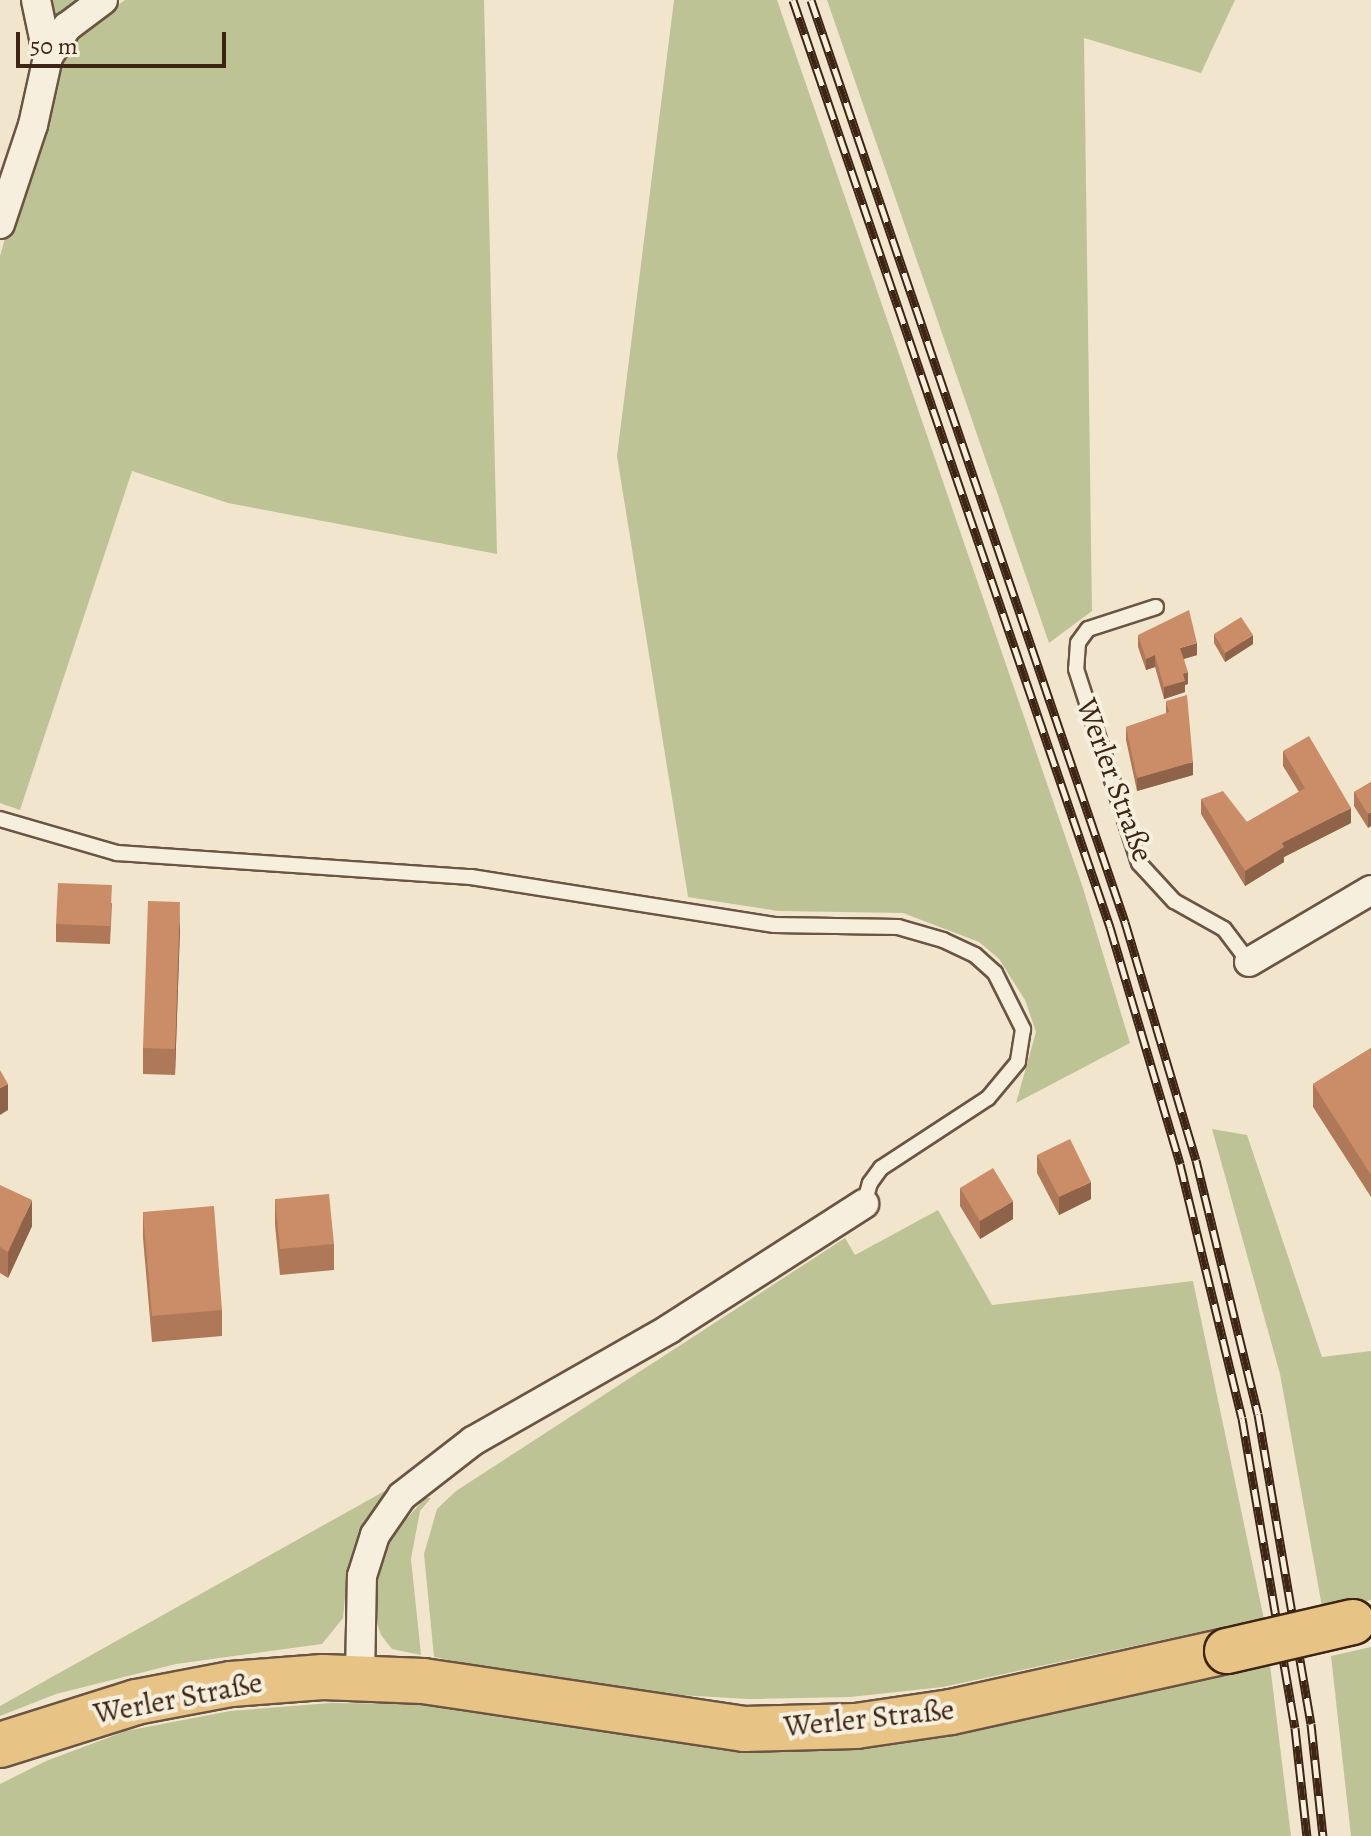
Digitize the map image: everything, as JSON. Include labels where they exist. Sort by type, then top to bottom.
[{"type":"main road","name":"Werler Straße","points":[[0,1745],[149,1699],[258,1681],[360,1677],[423,1681],[744,1729],[805,1728],[951,1712],[1362,1620]]},
{"type":"street","points":[[36,0],[48,57]]},
{"type":"street","points":[[0,224],[33,125],[48,57],[67,27],[103,0]]},
{"type":"street","name":"Werler Straße","points":[[1249,962],[1371,890]]},
{"type":"street","points":[[360,1677],[362,1576],[375,1535],[402,1496],[473,1441],[669,1329],[864,1204]]},
{"type":"lane","name":"Werler Straße","points":[[1156,607],[1088,629],[1078,643],[1076,669],[1139,863],[1174,901],[1224,929],[1249,962]]},
{"type":"lane","points":[[0,819],[117,853],[471,877],[774,925],[898,927],[943,940],[975,955],[995,973],[1023,1029],[1018,1062],[988,1098],[881,1168],[870,1183],[864,1204]]},
{"type":"green space","points":[[47,0],[84,0],[50,18]]},
{"type":"green space","points":[[125,0],[484,0],[497,554],[228,503],[132,471],[20,810],[0,803],[0,256],[55,61],[70,39]]},
{"type":"green space","points":[[674,0],[777,0],[1083,888],[1130,1043],[1016,1103],[1036,1032],[1025,1000],[999,959],[979,942],[903,913],[778,911],[688,897],[617,456]]},
{"type":"green space","points":[[827,0],[1235,0],[1201,73],[1084,38],[1092,611],[1049,643]]},
{"type":"green space","points":[[1212,1129],[1247,1135],[1322,1357],[1371,1351],[1371,1600],[1323,1612],[1280,1374]]},
{"type":"green space","points":[[938,1210],[992,1305],[1193,1281],[1265,1624],[1291,1836],[0,1836],[0,1784],[46,1761],[126,1731],[230,1711],[330,1703],[440,1704],[739,1746],[1236,1659],[1232,1625],[943,1687],[850,1697],[748,1699],[590,1690],[434,1657],[424,1554],[437,1509],[456,1491],[845,1238],[855,1255]]},
{"type":"green space","points":[[390,1488],[362,1524],[348,1566],[343,1618],[322,1644],[176,1664],[56,1694],[0,1716],[0,1706]]},
{"type":"green space","points":[[425,1498],[431,1498],[420,1511],[411,1559],[421,1655],[392,1649],[381,1635],[374,1615],[375,1585],[393,1534]]},
{"type":"green space","points":[[1371,1647],[1371,1836],[1351,1836],[1331,1656]]},
{"type":"building","points":[[1189,610],[1197,643],[1180,648],[1188,672],[1183,674],[1185,681],[1164,687],[1155,655],[1146,659],[1138,635]]},
{"type":"building","points":[[1241,617],[1253,635],[1225,653],[1214,634]]},
{"type":"building","points":[[1187,695],[1193,762],[1137,778],[1126,727],[1169,712],[1166,701]]},
{"type":"building","points":[[1309,736],[1351,808],[1282,843],[1284,847],[1245,871],[1201,799],[1223,791],[1247,822],[1305,788],[1283,751]]},
{"type":"building","points":[[1371,782],[1371,812],[1368,814],[1354,792]]},
{"type":"building","points":[[58,883],[112,885],[110,926],[56,924]]},
{"type":"building","points":[[148,901],[180,902],[175,1049],[143,1048]]},
{"type":"building","points":[[1371,1048],[1371,1175],[1313,1084]]},
{"type":"building","points":[[0,1070],[8,1084],[0,1088]]},
{"type":"building","points":[[1070,1139],[1091,1182],[1059,1197],[1037,1155]]},
{"type":"building","points":[[993,1168],[1013,1201],[980,1221],[960,1188]]},
{"type":"building","points":[[0,1185],[32,1200],[8,1252],[0,1247]]},
{"type":"building","points":[[329,1194],[334,1244],[280,1249],[275,1199]]},
{"type":"building","points":[[214,1206],[222,1310],[152,1316],[143,1212]]},
{"type":"railway","points":[[793,0],[1110,927],[1180,1164],[1242,1418],[1295,1728],[1307,1836]]},
{"type":"railway","points":[[811,0],[1125,922],[1196,1160],[1258,1414],[1311,1724],[1323,1836]]}]
